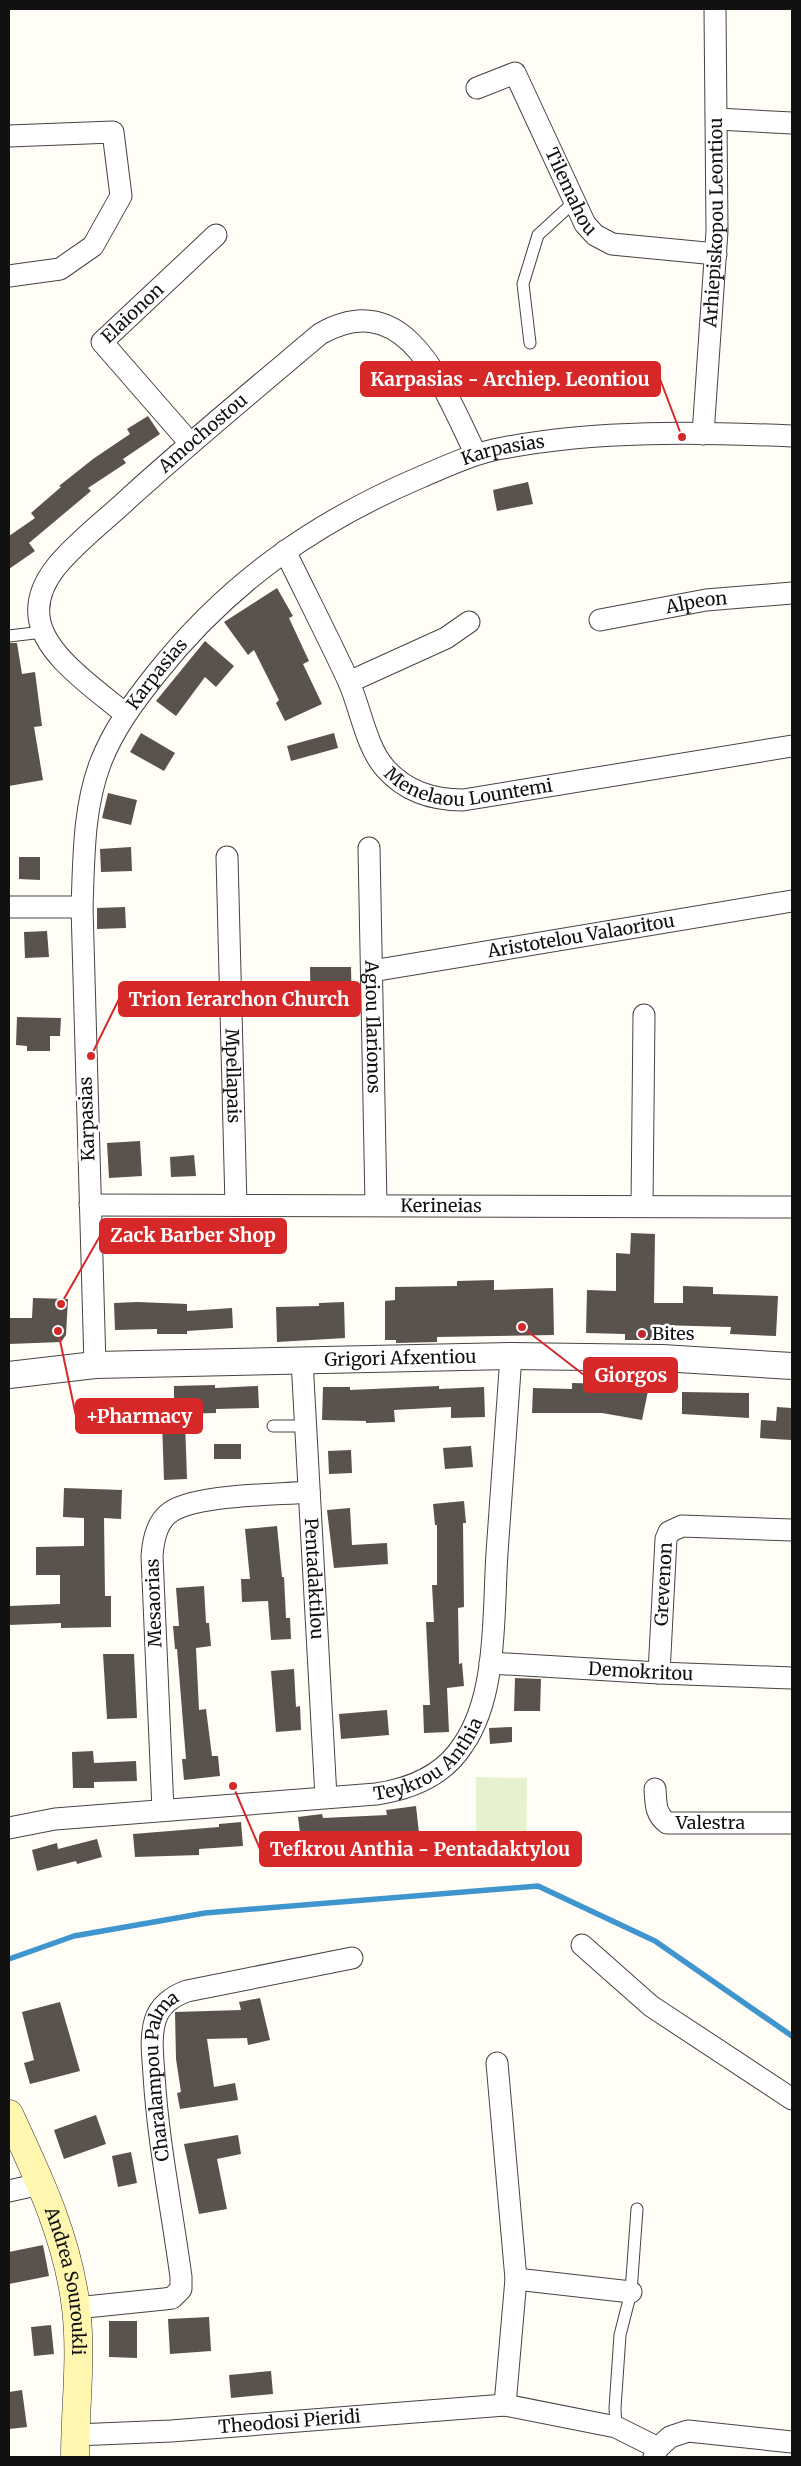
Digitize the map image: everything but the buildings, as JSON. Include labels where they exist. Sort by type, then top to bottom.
[{"type":"main road","name":"Andrea Souroukli","points":[[9,2114],[62,2239],[76,2308],[78,2358],[75,2446]]},
{"type":"street","name":"Arhiepiskopou Leontiou","points":[[703,434],[716,254],[716,9]]},
{"type":"street","name":"Tilemahou","points":[[476,88],[515,73],[574,202],[594,235],[612,244],[716,254]]},
{"type":"street","points":[[717,120],[792,122]]},
{"type":"street","points":[[9,136],[113,132],[121,196],[93,246],[60,269],[9,276]]},
{"type":"street","name":"Elaionon","points":[[190,443],[102,342],[216,235]]},
{"type":"street","name":"Amochostou","points":[[124,714],[63,660],[43,632],[39,618],[39,604],[48,578],[56,567],[190,443],[320,334],[333,326],[348,322],[364,321],[379,323],[393,328],[416,346],[428,361],[476,454]]},
{"type":"street","name":"Karpasias","points":[[95,1365],[82,907],[86,824],[89,804],[100,765],[124,714],[175,650],[216,608],[245,580],[285,550],[314,531],[366,503],[476,454],[503,448],[593,436],[703,434],[792,436]]},
{"type":"street","name":"Menelaou Lountemi","points":[[285,550],[349,682],[376,755],[383,766],[403,784],[418,792],[446,800],[463,800],[792,746]]},
{"type":"street","name":"Alpeon","points":[[600,620],[706,600],[792,594]]},
{"type":"street","points":[[349,682],[446,638],[469,622]]},
{"type":"street","name":"Agiou Ilarionos","points":[[369,848],[376,1204]]},
{"type":"street","name":"Mpellapais","points":[[227,857],[236,1205]]},
{"type":"street","name":"Aristotelou Valaoritou","points":[[372,971],[792,901]]},
{"type":"street","points":[[9,907],[82,907]]},
{"type":"street","points":[[642,1206],[644,1015]]},
{"type":"street","name":"Kerineias","points":[[90,1205],[376,1204],[792,1207]]},
{"type":"street","name":"Grigori Afxentiou","points":[[9,1375],[95,1365],[510,1356],[662,1358],[792,1366]]},
{"type":"street","name":"Teykrou Anthia","points":[[9,1828],[55,1819],[392,1791],[410,1786],[438,1771],[462,1747],[471,1733],[486,1688],[490,1663],[510,1356]]},
{"type":"street","name":"Pentadaktilou","points":[[302,1360],[326,1797]]},
{"type":"street","name":"Mesaorias","points":[[163,1810],[152,1556],[159,1526],[166,1515],[175,1508],[199,1501],[309,1492]]},
{"type":"street","name":"Grevenon","points":[[659,1673],[666,1539],[669,1532],[682,1526],[792,1530]]},
{"type":"street","name":"Demokritou","points":[[490,1663],[659,1673],[792,1678]]},
{"type":"street","name":"Valestra","points":[[655,1789],[657,1811],[660,1818],[667,1823],[792,1823]]},
{"type":"street","points":[[582,1946],[651,2006],[792,2098]]},
{"type":"street","name":"Charalampou Palma","points":[[76,2308],[172,2298],[181,2289],[182,2277],[155,2089],[153,2031],[155,2020],[164,2005],[178,1994],[187,1991],[352,1958]]},
{"type":"street","points":[[497,2063],[516,2279],[505,2405]]},
{"type":"street","points":[[9,2191],[40,2184]]},
{"type":"street","points":[[516,2279],[631,2292]]},
{"type":"street","name":"Theodosi Pieridi","points":[[75,2446],[171,2431],[505,2405],[616,2427],[656,2453]]},
{"type":"street","points":[[656,2453],[670,2437],[688,2431],[792,2442]]},
{"type":"lane","points":[[530,343],[523,284],[538,235],[574,202]]},
{"type":"lane","points":[[9,636],[43,632]]},
{"type":"lane","points":[[273,1426],[306,1426]]},
{"type":"lane","points":[[616,2427],[615,2408],[620,2334],[631,2292],[637,2209]]},
{"type":"green space","points":[[476,1777],[527,1778],[526,1865],[476,1865]]},
{"type":"waterway","points":[[9,1959],[74,1936],[205,1913],[538,1886],[655,1941],[792,2036]]},
{"type":"place","name":"Karpasias - Archiep. Leontiou","points":[[682,437]]},
{"type":"place","name":"Trion Ierarchon Church","points":[[91,1056]]},
{"type":"place","name":"Zack Barber Shop","points":[[61,1304]]},
{"type":"place","name":"Giorgos","points":[[522,1327]]},
{"type":"place","name":"+Pharmacy","points":[[58,1331]]},
{"type":"place","name":"Bites","points":[[642,1334]]},
{"type":"place","name":"Tefkrou Anthia - Pentadaktylou","points":[[233,1786]]}]
